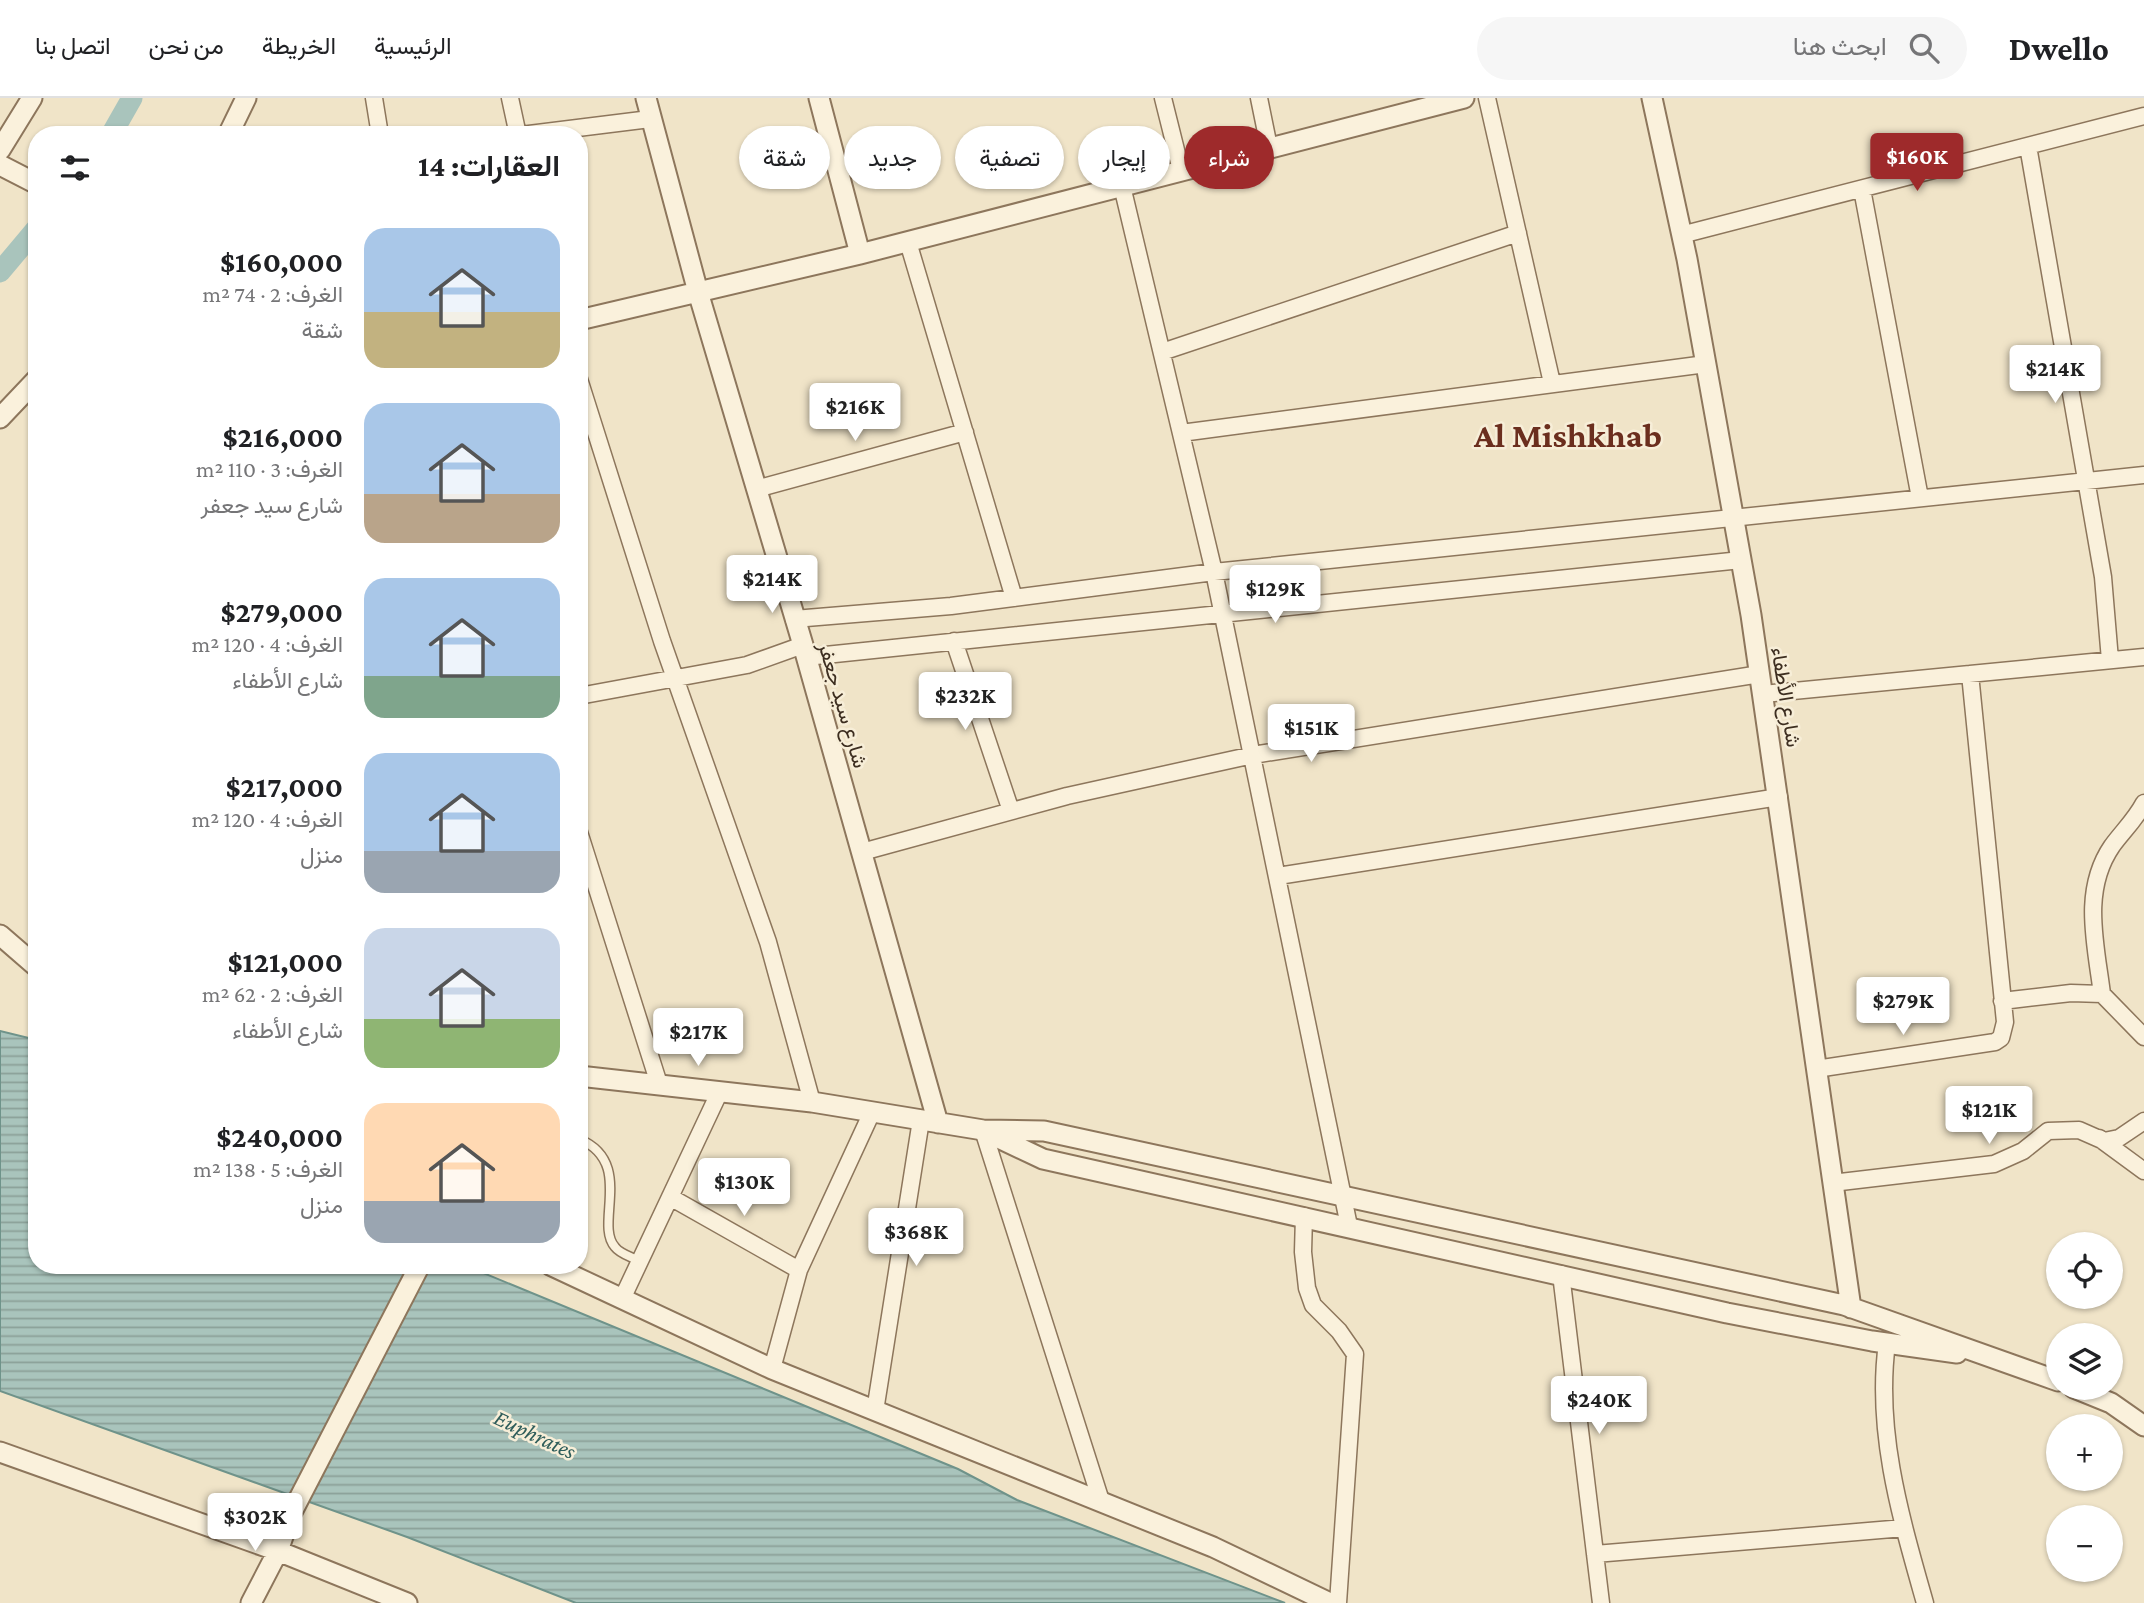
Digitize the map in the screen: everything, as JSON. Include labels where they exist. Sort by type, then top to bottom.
[{"type":"street","points":[[0,150],[32,98]]},
{"type":"street","points":[[232,126],[246,98]]},
{"type":"street","points":[[374,98],[379,126]]},
{"type":"street","points":[[510,98],[518,126]]},
{"type":"street","name":"شارع سيد جعفر","points":[[646,98],[698,292],[862,852],[929,1121]]},
{"type":"street","points":[[819,98],[860,254]]},
{"type":"street","points":[[1163,98],[1181,170]]},
{"type":"street","points":[[1259,98],[1265,126]]},
{"type":"street","points":[[1274,146],[1464,98]]},
{"type":"street","points":[[1487,98],[1552,383]]},
{"type":"street","name":"شارع الأطفاء","points":[[1652,98],[1706,364],[1760,674],[1852,1308]]},
{"type":"street","points":[[1681,235],[2144,116]]},
{"type":"street","points":[[588,127],[650,119]]},
{"type":"street","points":[[2028,146],[2103,577],[2110,660]]},
{"type":"street","points":[[0,165],[28,179]]},
{"type":"street","points":[[1170,173],[1184,169]]},
{"type":"street","points":[[588,318],[860,254],[1111,189]]},
{"type":"street","points":[[1123,189],[1214,572],[1346,1199],[1349,1226]]},
{"type":"street","points":[[1861,189],[1920,498]]},
{"type":"street","points":[[1162,352],[1518,233]]},
{"type":"street","points":[[908,242],[1014,598]]},
{"type":"street","points":[[1181,433],[1706,364]]},
{"type":"street","points":[[0,418],[28,388]]},
{"type":"street","points":[[588,407],[675,679],[768,942],[813,1102]]},
{"type":"street","points":[[756,489],[965,432]]},
{"type":"street","points":[[794,619],[951,606],[1214,572],[2144,475]]},
{"type":"street","points":[[588,694],[747,665],[804,651],[954,641],[1741,560]]},
{"type":"street","points":[[954,641],[1011,811]]},
{"type":"street","points":[[1763,694],[2144,657]]},
{"type":"street","points":[[862,852],[1011,811],[1253,755],[1760,674]]},
{"type":"street","points":[[1816,1069],[1995,1042],[2004,1032],[1970,674]]},
{"type":"street","points":[[1278,876],[1779,797]]},
{"type":"street","points":[[2144,803],[2135,819],[2111,847],[2091,901],[2102,994],[2144,1037]]},
{"type":"street","points":[[588,860],[659,1084]]},
{"type":"street","points":[[0,935],[28,959]]},
{"type":"street","points":[[2002,1001],[2071,993],[2102,994]]},
{"type":"street","points":[[588,1077],[813,1102],[983,1130],[1044,1131],[1852,1308],[1940,1338],[1979,1356],[2046,1377]]},
{"type":"street","points":[[622,1299],[720,1091]]},
{"type":"street","points":[[772,1369],[799,1270],[872,1112]]},
{"type":"street","points":[[875,1411],[929,1121]]},
{"type":"street","points":[[1832,1183],[1994,1164],[2023,1151],[2048,1131],[2078,1130],[2104,1140],[2119,1138],[2144,1121]]},
{"type":"street","points":[[983,1130],[1043,1159],[1727,1313],[1887,1343],[1979,1356]]},
{"type":"street","points":[[983,1130],[1101,1502]]},
{"type":"street","points":[[2099,1138],[2144,1171]]},
{"type":"street","points":[[670,1197],[799,1270]]},
{"type":"street","points":[[1304,1216],[1303,1252],[1307,1287],[1313,1305],[1339,1331],[1355,1354],[1338,1603]]},
{"type":"street","points":[[251,1603],[278,1551],[290,1516],[414,1274]]},
{"type":"street","points":[[569,1274],[772,1369],[1213,1547],[1330,1603]]},
{"type":"street","points":[[1561,1274],[1601,1603]]},
{"type":"street","points":[[1887,1343],[1883,1372],[1889,1462],[1925,1603]]},
{"type":"street","points":[[2104,1400],[2144,1426]]},
{"type":"street","points":[[0,1452],[278,1551],[397,1601]]},
{"type":"street","points":[[1595,1555],[1904,1528]]},
{"type":"lane","points":[[588,1142],[592,1144],[608,1170],[613,1194],[608,1221],[610,1240],[616,1249],[639,1261]]},
{"type":"water","name":"Euphrates","points":[[0,1031],[28,1038],[28,1274],[486,1274],[958,1469],[1017,1500],[1285,1603],[576,1603],[407,1537],[0,1391]]},
{"type":"waterway","points":[[116,126],[132,98]]},
{"type":"waterway","points":[[0,272],[28,239]]},
{"type":"district","name":"Al Mishkhab","points":[[1568,435]]}]
